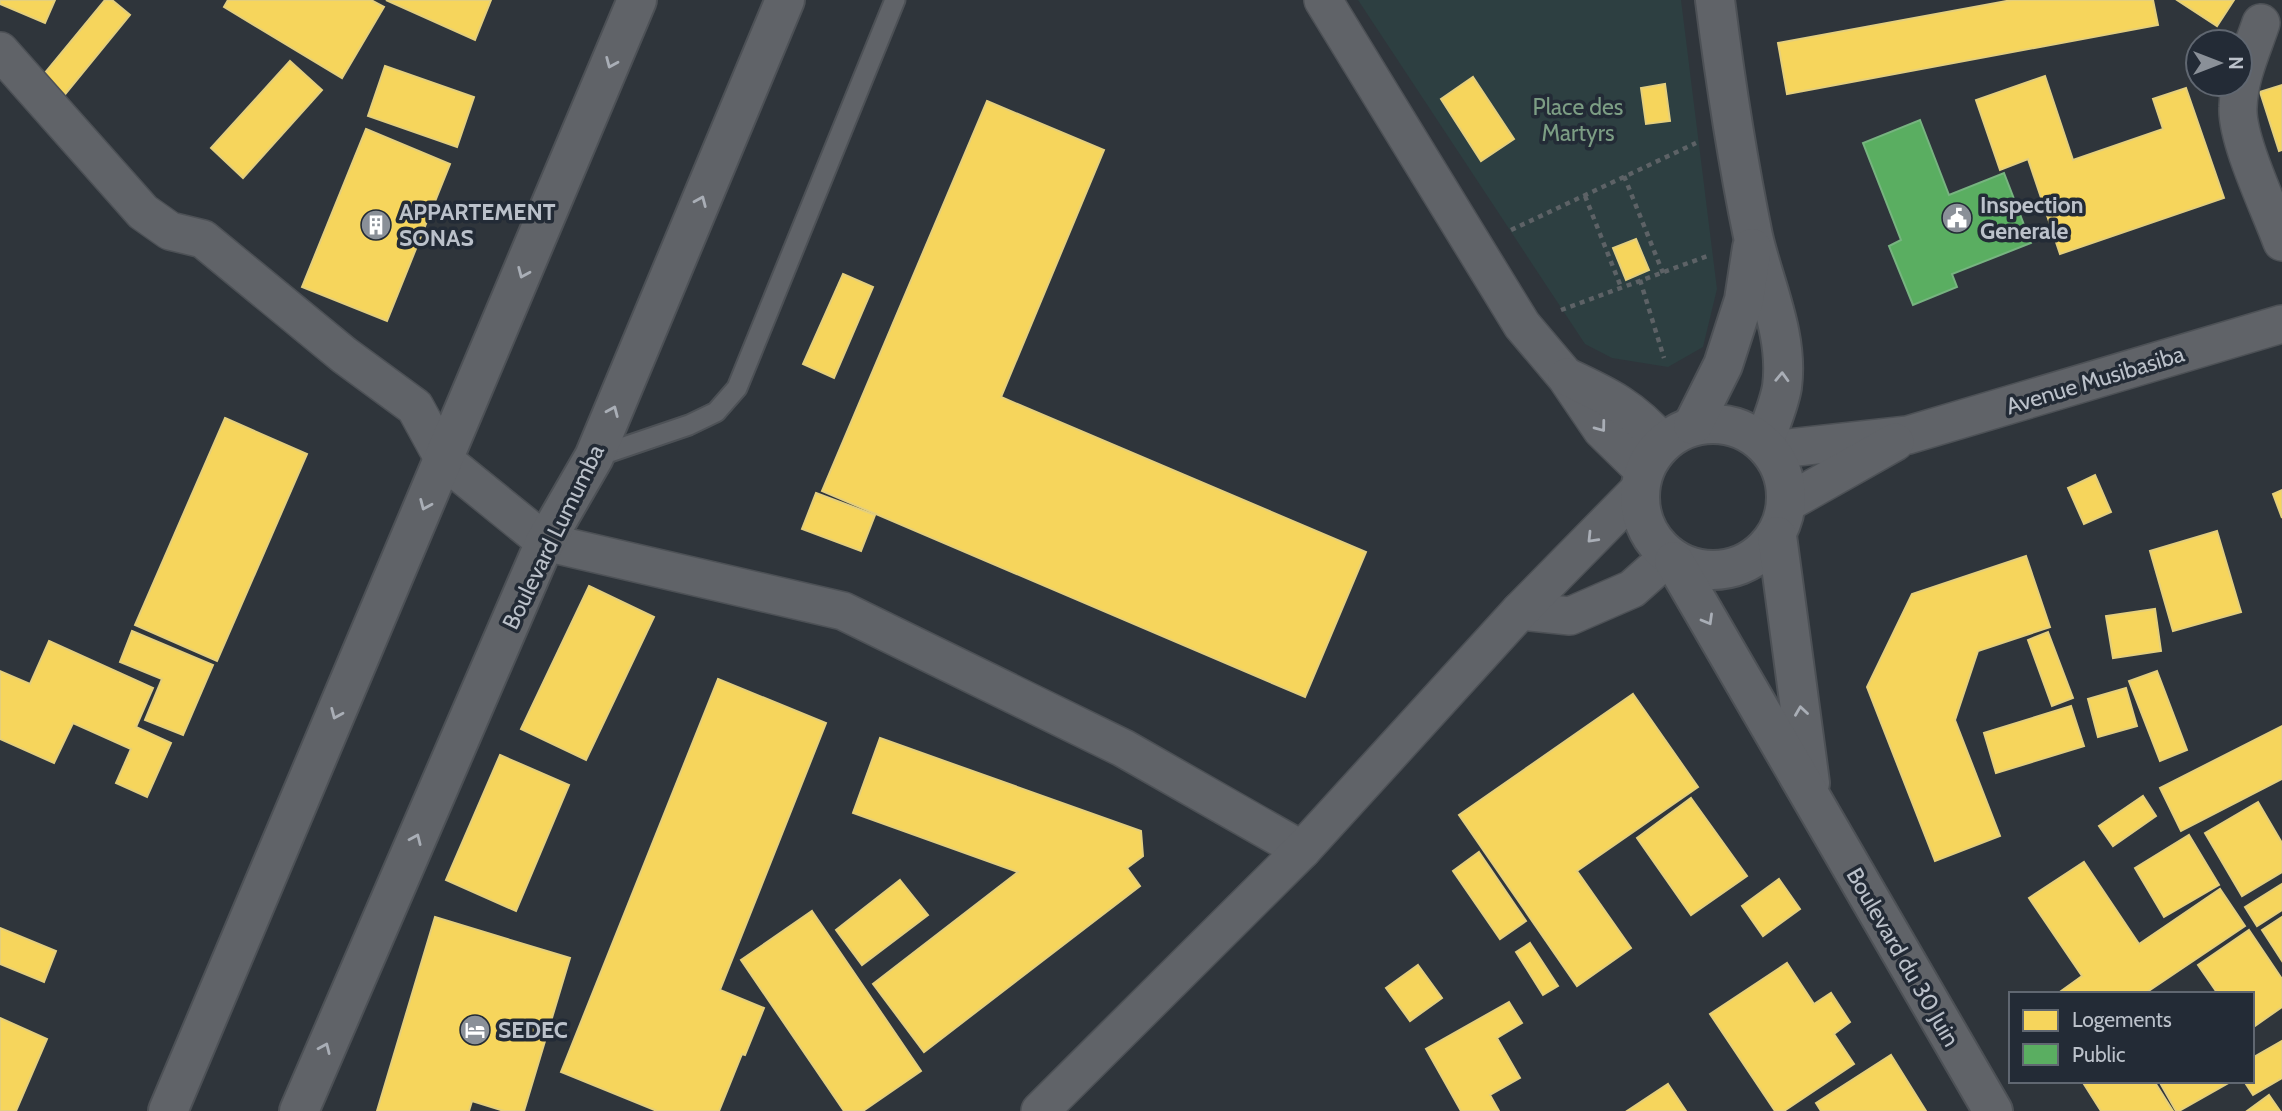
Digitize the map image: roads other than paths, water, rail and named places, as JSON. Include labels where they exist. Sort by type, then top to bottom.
[{"type":"street","points":[[168,1111],[637,0]]},
{"type":"street","name":"Boulevard Lumumba","points":[[299,1111],[545,542],[594,457],[785,0]]},
{"type":"street","points":[[1323,0],[1522,325],[1566,377],[1619,401],[1643,419],[1660,457]]},
{"type":"street","points":[[1715,0],[1732,126],[1754,239],[1778,322],[1782,355],[1782,387],[1767,446]]},
{"type":"street","points":[[2261,23],[2241,82],[2237,110],[2244,140],[2282,242]]},
{"type":"street","points":[[0,51],[143,212],[170,231],[203,239],[344,355],[415,407],[444,460],[545,542],[843,611],[1123,748],[1302,850]]},
{"type":"street","points":[[1040,1111],[1302,850],[1660,457],[1723,365],[1744,300],[1754,239]]},
{"type":"street","name":"Avenue Musibasiba","points":[[1908,435],[2282,324]]},
{"type":"street","points":[[1813,803],[1782,520],[1784,475],[1767,446],[1743,429],[1719,423],[1660,457],[1641,514],[1651,538],[1671,559],[1711,572],[1749,563],[1782,520],[1908,435]]},
{"type":"street","points":[[1767,446],[1908,435]]},
{"type":"street","points":[[1520,611],[1570,616],[1632,589],[1671,559]]},
{"type":"street","name":"Boulevard du 30 Juin","points":[[1671,559],[1993,1111]]},
{"type":"lane","points":[[594,457],[698,421],[716,412],[737,388],[895,0]]},
{"type":"place","name":"Inspection Generale","points":[[1957,218]]},
{"type":"place","name":"APPARTEMENT SONAS","points":[[376,225]]},
{"type":"place","name":"SEDEC","points":[[475,1030]]},
{"type":"park label","name":"Place des Martyrs","points":[[1578,120]]}]
